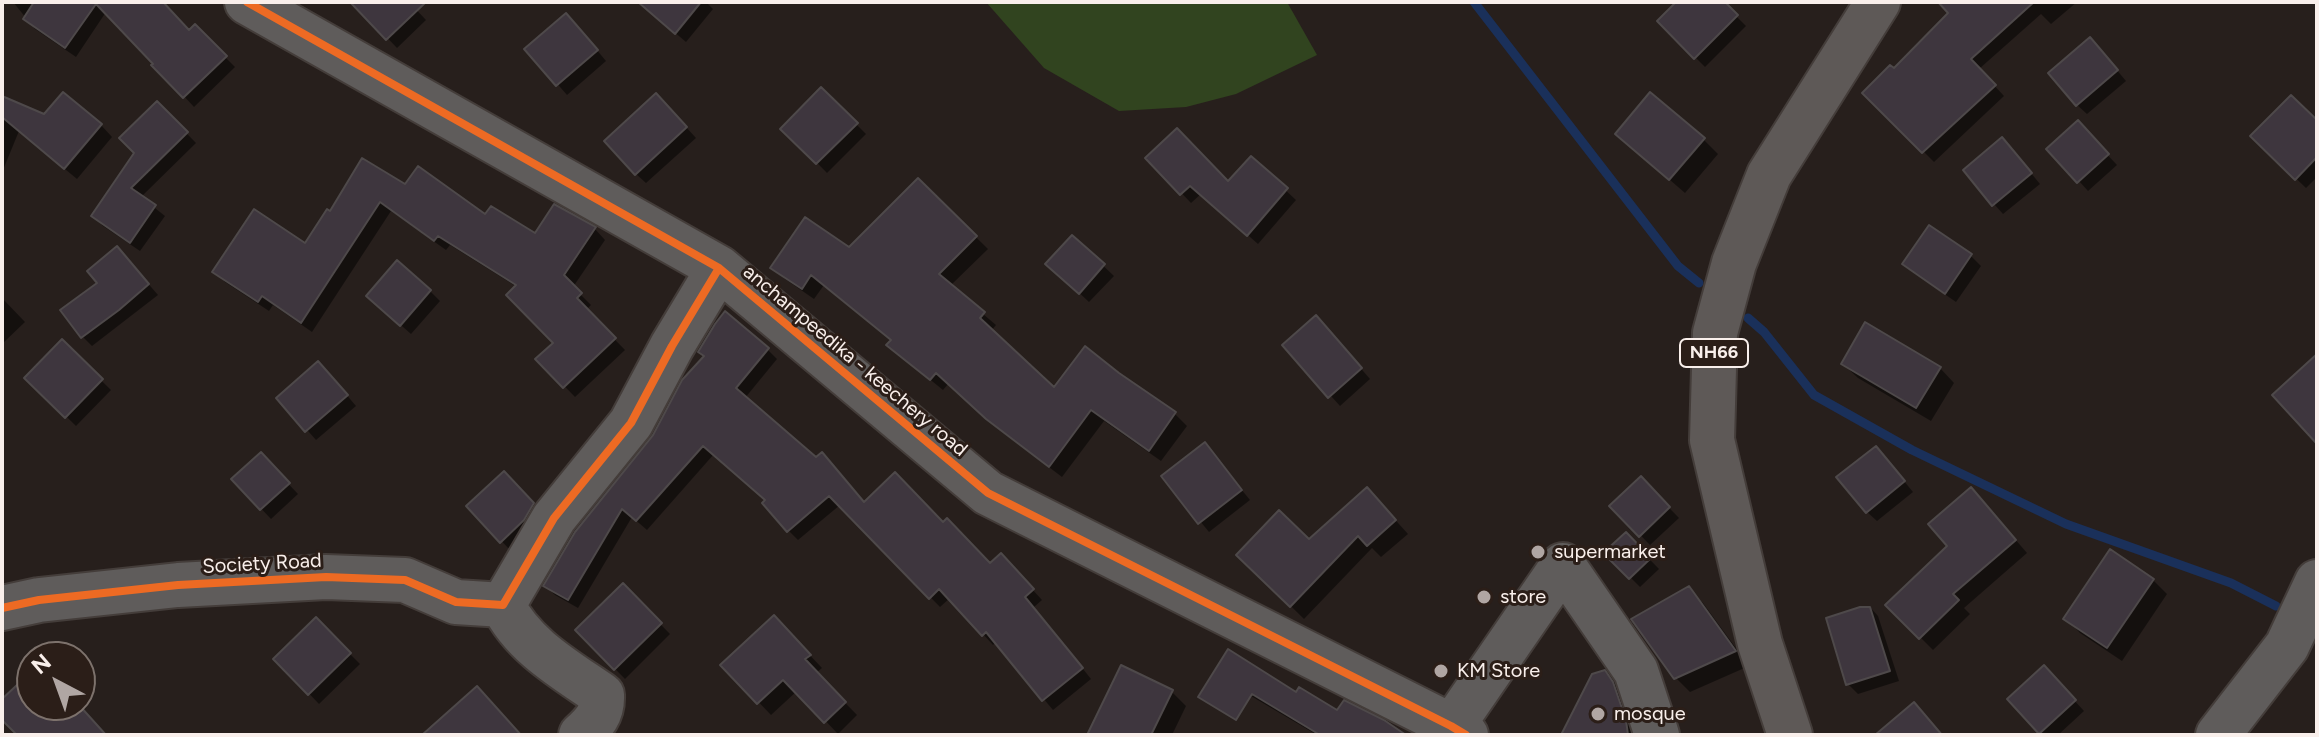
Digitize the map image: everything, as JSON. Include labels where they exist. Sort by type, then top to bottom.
[{"type":"highway","name":"NH66","points":[[1790,735],[1760,644],[1712,440],[1715,333],[1734,263],[1769,175],[1878,2]]},
{"type":"street","name":"anchampeedika - keechery road","points":[[247,2],[719,268],[988,493],[1454,732]]},
{"type":"street","points":[[581,735],[603,707],[602,695],[542,653],[511,622],[503,605],[554,518],[631,423],[719,268]]},
{"type":"street","points":[[1454,732],[1563,565],[1636,671],[1657,735]]},
{"type":"street","name":"Society Road","points":[[2,608],[39,600],[178,585],[326,577],[405,580],[456,602],[503,605]]},
{"type":"street","points":[[2218,735],[2287,646],[2317,582]]},
{"type":"green space","points":[[986,2],[1287,2],[1317,55],[1236,94],[1186,107],[1119,111],[1044,68]]},
{"type":"building","points":[[34,2],[163,2],[189,30],[195,24],[227,56],[183,98],[96,4],[65,48],[23,19]]},
{"type":"building","points":[[350,2],[426,2],[386,40]]},
{"type":"building","points":[[638,2],[701,2],[675,34]]},
{"type":"building","points":[[1676,2],[1725,2],[1738,15],[1694,59],[1657,21]]},
{"type":"building","points":[[1938,2],[2034,2],[1971,59],[1996,85],[1922,153],[1862,93],[1890,65],[1894,68],[1948,13]]},
{"type":"building","points":[[566,13],[598,50],[556,86],[524,49]]},
{"type":"building","points":[[2090,37],[2118,70],[2076,106],[2048,73]]},
{"type":"building","points":[[821,87],[858,123],[816,164],[780,129]]},
{"type":"building","points":[[63,92],[102,124],[64,169],[2,117],[2,96],[44,114]]},
{"type":"building","points":[[1650,92],[1705,138],[1669,180],[1615,134]]},
{"type":"building","points":[[656,93],[687,127],[635,175],[604,141]]},
{"type":"building","points":[[2291,95],[2317,120],[2317,157],[2295,180],[2250,136]]},
{"type":"building","points":[[157,101],[188,132],[131,188],[156,205],[130,243],[91,216],[134,153],[119,138]]},
{"type":"building","points":[[2078,120],[2109,154],[2077,183],[2046,149]]},
{"type":"building","points":[[1177,128],[1228,181],[1251,156],[1288,188],[1247,236],[1190,186],[1180,195],[1145,158]]},
{"type":"building","points":[[2002,137],[2032,173],[1992,206],[1963,170]]},
{"type":"building","points":[[362,158],[405,184],[418,166],[485,214],[491,206],[535,233],[554,204],[596,227],[564,275],[582,293],[577,298],[616,338],[563,388],[535,359],[553,343],[506,295],[516,285],[438,236],[434,241],[380,202],[301,323],[262,296],[258,302],[212,272],[254,209],[305,243],[327,209],[330,211]]},
{"type":"building","points":[[918,178],[977,236],[939,274],[985,312],[980,318],[1054,387],[1085,346],[1176,412],[1149,451],[1091,410],[1049,467],[986,419],[936,373],[930,380],[886,345],[891,340],[811,275],[802,289],[770,268],[805,217],[849,247]]},
{"type":"building","points":[[1929,225],[1972,254],[1945,294],[1902,264]]},
{"type":"building","points":[[1072,235],[1105,264],[1079,294],[1045,264]]},
{"type":"building","points":[[117,246],[149,284],[81,338],[60,310],[97,283],[87,271]]},
{"type":"building","points":[[397,260],[431,290],[400,326],[366,296]]},
{"type":"building","points":[[725,311],[769,348],[736,388],[816,457],[822,452],[864,502],[895,472],[943,522],[947,518],[990,563],[1001,553],[1034,589],[1025,597],[1083,668],[1042,701],[986,632],[982,636],[939,589],[929,599],[829,496],[787,532],[762,503],[765,500],[703,446],[636,521],[622,509],[568,600],[543,586],[575,532],[653,435],[682,380],[704,356],[698,352]]},
{"type":"building","points":[[1316,315],[1362,368],[1328,398],[1282,345]]},
{"type":"building","points":[[1865,322],[1941,367],[1916,408],[1841,364]]},
{"type":"building","points":[[62,339],[103,379],[65,418],[24,378]]},
{"type":"building","points":[[2317,354],[2317,444],[2272,395]]},
{"type":"building","points":[[318,361],[348,395],[305,432],[276,398]]},
{"type":"building","points":[[1205,442],[1242,490],[1198,524],[1161,476]]},
{"type":"building","points":[[1876,446],[1905,481],[1866,513],[1836,477]]},
{"type":"building","points":[[261,452],[290,483],[260,510],[231,479]]},
{"type":"building","points":[[504,471],[534,503],[524,520],[500,543],[466,506]]},
{"type":"building","points":[[1641,476],[1670,507],[1639,537],[1609,506]]},
{"type":"building","points":[[1367,487],[1396,520],[1367,546],[1358,536],[1290,607],[1236,555],[1279,510],[1309,539]]},
{"type":"building","points":[[1971,487],[2016,540],[1953,594],[1959,600],[1919,639],[1885,605],[1947,546],[1928,524]]},
{"type":"building","points":[[1626,532],[1651,558],[1629,579],[1603,553]]},
{"type":"building","points":[[2110,549],[2154,579],[2107,648],[2063,619]]},
{"type":"building","points":[[623,583],[662,623],[614,670],[575,630]]},
{"type":"building","points":[[1689,586],[1736,651],[1674,679],[1631,619]]},
{"type":"building","points":[[1860,607],[1870,607],[1890,671],[1846,685],[1826,618]]},
{"type":"building","points":[[774,615],[811,655],[805,659],[846,702],[824,723],[783,680],[757,704],[720,665]]},
{"type":"building","points":[[316,617],[351,653],[308,695],[273,659]]},
{"type":"building","points":[[1228,649],[1296,692],[1299,687],[1337,710],[1344,700],[1406,735],[1320,735],[1252,694],[1236,720],[1198,697]]},
{"type":"building","points":[[1121,665],[1173,690],[1151,735],[1087,735]]},
{"type":"building","points":[[2044,665],[2076,700],[2039,734],[2007,699]]},
{"type":"building","name":"mosque","points":[[1605,670],[1613,682],[1628,735],[1561,735],[1592,674]]},
{"type":"building","points":[[16,686],[16,721],[93,721],[106,735],[17,735],[2,720],[2,699]]},
{"type":"building","points":[[477,686],[521,735],[422,735]]},
{"type":"building","points":[[1914,702],[1942,735],[1875,735]]},
{"type":"waterway","points":[[1474,2],[1678,266],[1699,283]]},
{"type":"waterway","points":[[1748,318],[1764,332],[1814,395],[1912,450],[2066,524],[2231,583],[2276,606]]},
{"type":"cycle path","points":[[247,2],[719,268],[988,493],[1466,735]]},
{"type":"cycle path","points":[[2,608],[39,600],[178,585],[326,577],[405,580],[456,602],[503,605],[554,518],[631,423],[719,268]]},
{"type":"place","name":"supermarket","points":[[1538,552]]},
{"type":"place","name":"store","points":[[1484,597]]},
{"type":"place","name":"KM Store","points":[[1441,671]]},
{"type":"place","name":"mosque","points":[[1598,714]]}]
